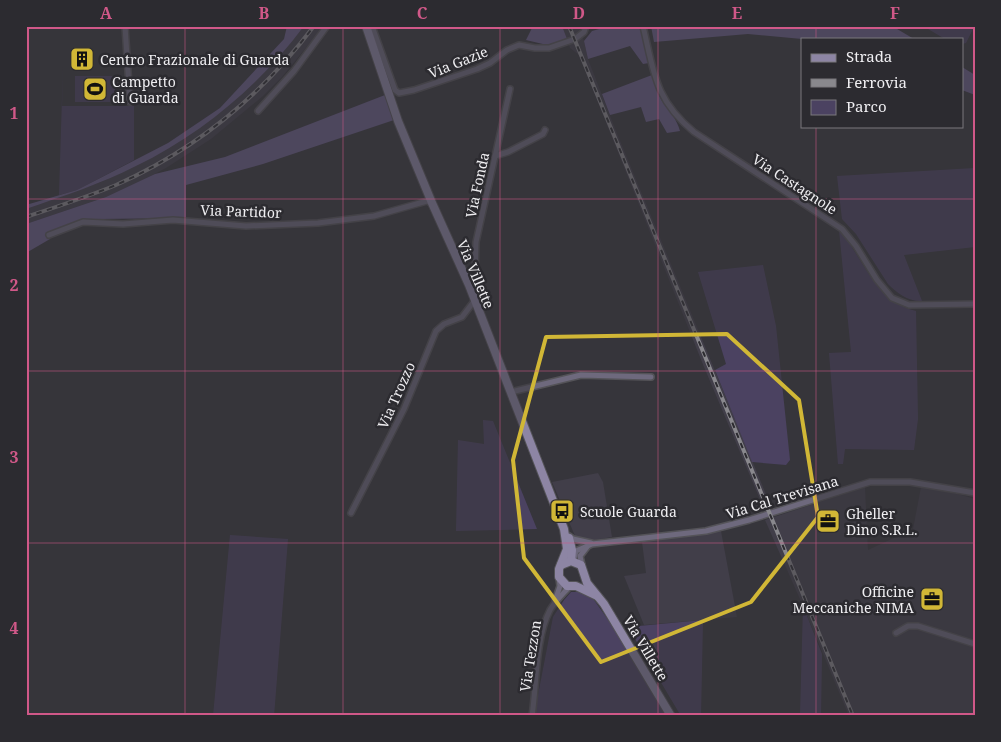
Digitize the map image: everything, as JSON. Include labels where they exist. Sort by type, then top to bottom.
[{"type":"street","points":[[125,26],[130,102]]},
{"type":"street","points":[[258,111],[294,72],[327,26]]},
{"type":"street","name":"Via Villette","points":[[366,26],[398,121],[469,285],[570,542],[572,561],[579,563],[587,583],[604,604],[630,644],[671,716]]},
{"type":"street","name":"Via Gazie","points":[[372,26],[395,90],[399,93],[414,90],[477,69],[490,63],[507,50],[520,46],[549,48],[575,39],[584,32],[586,26]]},
{"type":"street","name":"Via Castagnole","points":[[644,26],[656,85],[668,105],[683,123],[842,228],[856,246],[877,280],[892,298],[909,305],[975,304]]},
{"type":"street","name":"Via Fonda","points":[[469,285],[476,275],[476,242],[510,89]]},
{"type":"street","points":[[495,156],[508,152],[543,134],[545,130]]},
{"type":"street","name":"Via Partidor","points":[[48,235],[83,222],[122,224],[173,220],[246,226],[318,222],[374,216],[427,201],[432,203]]},
{"type":"street","name":"Via Trozzo","points":[[351,513],[404,409],[436,331],[444,324],[462,317],[475,300]]},
{"type":"street","points":[[510,392],[581,375],[651,377]]},
{"type":"street","name":"Via Cal Trevisana","points":[[564,530],[573,540],[593,544],[706,531],[749,520],[870,482],[910,482],[975,493]]},
{"type":"street","name":"Via Villette","points":[[564,530],[567,548],[559,569],[559,577],[563,584],[597,596]]},
{"type":"street","points":[[561,565],[572,561],[576,551],[593,544]]},
{"type":"street","points":[[573,586],[582,582],[584,572],[580,556],[593,544]]},
{"type":"street","name":"Via Tezzon","points":[[532,716],[541,643],[549,613],[560,586],[559,577]]},
{"type":"street","name":"Via Tezzon","points":[[555,602],[573,586]]},
{"type":"street","points":[[896,633],[908,626],[918,626],[975,644]]},
{"type":"highlighted area","points":[[727,334],[799,400],[818,517],[751,602],[601,662],[524,558],[513,460],[546,337]]},
{"type":"shaded area","points":[[287,26],[304,26],[287,48],[249,88],[207,123],[160,153],[123,172],[82,189],[26,209],[26,205],[77,190],[168,143],[220,108],[284,39]]},
{"type":"shaded area","points":[[304,26],[324,26],[282,77],[263,96],[211,139],[166,168],[106,197],[26,224],[26,209],[101,182],[136,166],[222,111],[271,66]]},
{"type":"shaded area","points":[[533,26],[562,26],[567,39],[547,45],[526,40]]},
{"type":"shaded area","points":[[562,26],[579,26],[588,59],[616,131],[772,509],[765,511],[704,367],[579,55],[570,48]]},
{"type":"shaded area","points":[[610,26],[641,26],[649,63],[643,64],[630,46],[588,59],[584,41],[592,31]]},
{"type":"shaded area","points":[[651,26],[892,26],[912,38],[801,39],[748,34],[654,42]]},
{"type":"shaded area","points":[[964,68],[975,75],[975,95],[964,91]]},
{"type":"shaded area","points":[[652,75],[660,98],[675,119],[680,131],[667,133],[659,119],[646,122],[641,107],[610,115],[602,94]]},
{"type":"shaded area","points":[[385,95],[394,120],[263,164],[186,185],[186,218],[97,219],[51,235],[50,239],[26,253],[26,224],[106,197],[155,174],[225,157]]},
{"type":"shaded area","points":[[598,473],[603,482],[612,537],[578,543],[552,482]]},
{"type":"shaded area","points":[[865,487],[868,550],[913,529],[921,487],[975,499],[975,716],[849,716],[765,520]]},
{"type":"shaded area","points":[[721,531],[737,617],[644,625],[624,576],[646,573],[642,542]]},
{"type":"green space","points":[[923,26],[973,26],[966,43],[964,44],[964,38],[943,38]]},
{"type":"green space","points":[[63,66],[62,106],[134,106],[134,160],[77,190],[59,195]]},
{"type":"green space","name":"Campetto di Guarda","points":[[75,76],[115,76],[115,102],[75,102]]},
{"type":"green space","points":[[975,168],[975,247],[904,255],[922,301],[912,300],[895,291],[888,284],[856,234],[842,219],[837,176]]},
{"type":"green space","points":[[839,230],[886,295],[895,302],[916,311],[918,419],[914,450],[845,449],[843,464],[838,464],[829,353],[851,352]]},
{"type":"green space","points":[[763,265],[776,326],[790,460],[786,465],[752,462],[715,370],[726,364],[698,272]]},
{"type":"green space","points":[[483,420],[493,421],[537,529],[456,531],[458,440],[484,444]]},
{"type":"green space","points":[[230,535],[288,539],[274,716],[213,716]]},
{"type":"green space","points":[[571,592],[582,592],[594,600],[619,635],[667,716],[534,716],[553,617]]},
{"type":"green space","points":[[803,606],[822,654],[821,716],[800,716]]},
{"type":"green space","points":[[703,620],[701,716],[681,716],[628,627]]},
{"type":"railway","points":[[26,217],[116,185],[145,171],[200,138],[272,75],[314,26]]},
{"type":"railway","points":[[569,26],[853,716]]},
{"type":"place","name":"Centro Frazionale di Guarda","points":[[82,59]]},
{"type":"place","name":"Campetto di Guarda","points":[[95,89]]},
{"type":"place","name":"Scuole Guarda","points":[[562,511]]},
{"type":"place","name":"Gheller Dino S.R.L.","points":[[828,521]]},
{"type":"place","name":"Officine Meccaniche NIMA","points":[[932,599]]}]
